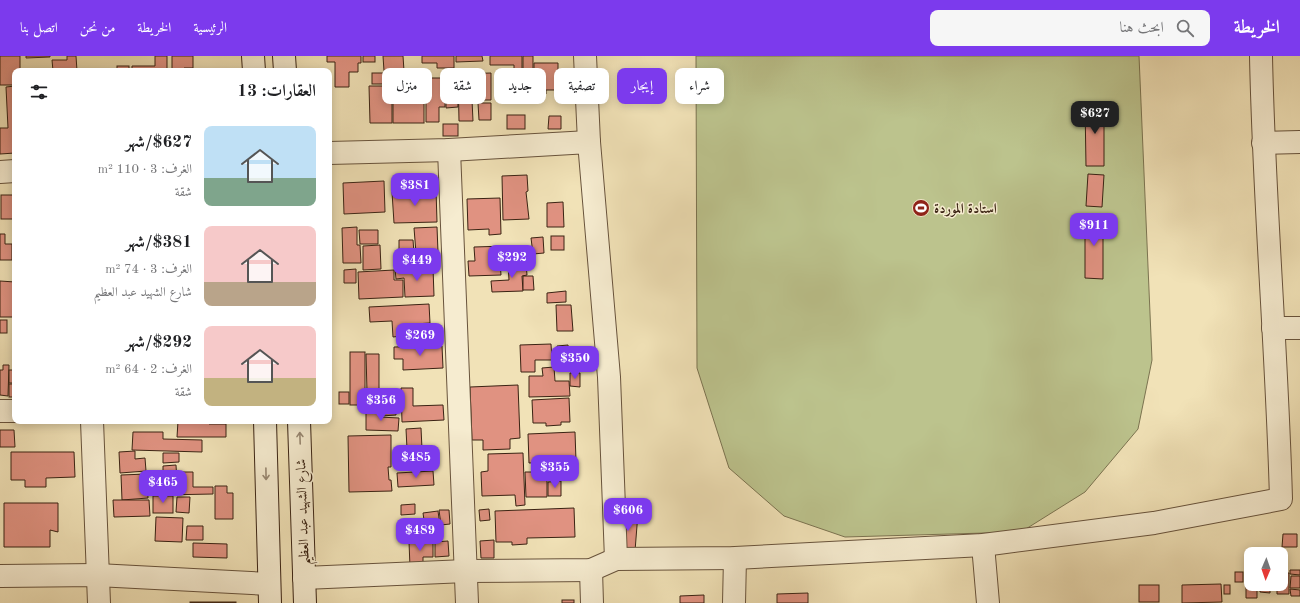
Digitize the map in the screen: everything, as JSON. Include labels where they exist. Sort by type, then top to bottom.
[{"type":"street","points":[[254,56],[254,68]]},
{"type":"street","points":[[284,56],[285,68]]},
{"type":"street","points":[[585,56],[589,142],[609,377],[616,558]]},
{"type":"street","points":[[304,578],[466,571],[591,570],[616,558],[735,558],[983,545],[1154,524],[1290,498],[1273,328],[1263,143],[1261,56]]},
{"type":"street","points":[[332,152],[449,150],[589,142]]},
{"type":"street","points":[[1263,143],[1300,142]]},
{"type":"street","points":[[449,150],[467,603]]},
{"type":"street","points":[[0,172],[12,171]]},
{"type":"street","points":[[1273,328],[1300,328]]},
{"type":"street","points":[[0,411],[12,411]]},
{"type":"street","points":[[92,424],[99,603]]},
{"type":"street","points":[[0,576],[97,575],[270,594],[265,424]]},
{"type":"street","name":"شارع الشهيد عبد العظيم","points":[[299,424],[304,603]]},
{"type":"street","points":[[983,545],[988,603]]},
{"type":"street","points":[[734,603],[735,558]]},
{"type":"street","points":[[591,570],[592,603]]},
{"type":"green space","name":"استادة الموردة","points":[[696,56],[1139,56],[1152,360],[1138,429],[1085,492],[1021,532],[845,537],[784,516],[729,468],[697,368],[696,104],[724,104],[724,68],[696,68]]},
{"type":"building","points":[[0,56],[20,56],[20,68],[12,68],[12,85],[0,85]]},
{"type":"building","points":[[26,56],[50,56],[50,57],[26,58]]},
{"type":"building","points":[[67,56],[76,56],[77,68],[53,68],[52,60],[67,60]]},
{"type":"building","points":[[155,56],[167,56],[167,68],[132,68],[132,66],[155,66]]},
{"type":"building","points":[[172,56],[193,56],[193,68],[172,68]]},
{"type":"building","points":[[327,56],[361,56],[361,63],[358,63],[358,72],[349,72],[349,87],[335,87],[335,62],[327,62]]},
{"type":"building","points":[[363,56],[375,56],[375,62],[363,62]]},
{"type":"building","points":[[383,56],[403,56],[404,68],[384,68]]},
{"type":"building","points":[[422,56],[454,56],[454,68],[437,68],[437,63],[422,63]]},
{"type":"building","points":[[456,56],[482,56],[483,61],[456,62]]},
{"type":"building","points":[[490,56],[522,56],[522,68],[514,68],[514,65],[490,65]]},
{"type":"building","points":[[523,56],[533,56],[533,68],[523,68]]},
{"type":"building","points":[[534,63],[558,63],[558,68],[554,68],[554,90],[546,90],[546,68],[534,68]]},
{"type":"building","points":[[117,66],[129,66],[129,68],[117,68]]},
{"type":"building","points":[[372,73],[382,73],[382,84],[372,84]]},
{"type":"building","points":[[486,73],[491,73],[491,100],[486,100]]},
{"type":"building","points":[[432,78],[440,78],[440,104],[445,104],[445,107],[439,107],[439,122],[426,122],[426,104],[432,104]]},
{"type":"building","points":[[12,86],[12,153],[0,154],[0,128],[8,128],[6,87]]},
{"type":"building","points":[[369,86],[382,86],[382,104],[392,104],[392,123],[370,123]]},
{"type":"building","points":[[491,103],[491,120],[479,120],[478,104]]},
{"type":"building","points":[[393,104],[424,104],[424,123],[393,123]]},
{"type":"building","points":[[446,104],[458,104],[458,107],[446,108]]},
{"type":"building","points":[[459,104],[472,104],[473,121],[459,121]]},
{"type":"building","points":[[1085,104],[1104,104],[1104,166],[1086,166]]},
{"type":"building","points":[[507,115],[525,115],[525,129],[507,129]]},
{"type":"building","points":[[549,116],[561,116],[561,129],[548,129]]},
{"type":"building","points":[[443,124],[458,124],[458,136],[443,136]]},
{"type":"building","points":[[1088,174],[1104,175],[1102,207],[1086,206]]},
{"type":"building","points":[[527,175],[528,191],[526,192],[529,219],[503,220],[502,176]]},
{"type":"building","points":[[384,181],[385,212],[344,214],[343,183]]},
{"type":"building","points":[[436,190],[437,222],[394,223],[392,192]]},
{"type":"building","points":[[1,195],[12,195],[12,219],[1,219]]},
{"type":"building","points":[[500,198],[501,234],[489,235],[489,229],[468,230],[467,199]]},
{"type":"building","points":[[563,202],[564,227],[547,227],[547,203]]},
{"type":"building","points":[[1085,215],[1103,215],[1103,279],[1085,278]]},
{"type":"building","points":[[357,227],[357,245],[360,245],[361,263],[343,263],[342,228]]},
{"type":"building","points":[[437,227],[438,252],[416,253],[414,228]]},
{"type":"building","points":[[359,230],[378,230],[378,244],[360,244]]},
{"type":"building","points":[[0,234],[5,234],[5,244],[12,244],[12,260],[0,260]]},
{"type":"building","points":[[551,236],[564,236],[564,250],[551,250]]},
{"type":"building","points":[[543,237],[544,253],[533,254],[531,238]]},
{"type":"building","points":[[399,240],[413,240],[414,253],[399,254]]},
{"type":"building","points":[[380,245],[381,269],[363,270],[363,246]]},
{"type":"building","points":[[507,246],[507,261],[500,261],[501,275],[469,276],[468,261],[475,261],[474,247]]},
{"type":"building","points":[[526,263],[527,275],[522,276],[523,291],[492,292],[491,281],[509,280],[508,264]]},
{"type":"building","points":[[433,268],[434,296],[405,297],[404,278],[396,279],[395,269]]},
{"type":"building","points":[[356,269],[356,283],[344,283],[344,270]]},
{"type":"building","points":[[394,270],[394,280],[403,280],[403,297],[359,299],[358,272]]},
{"type":"building","points":[[523,276],[533,276],[534,290],[523,290]]},
{"type":"building","points":[[0,281],[12,282],[12,317],[0,317]]},
{"type":"building","points":[[566,291],[566,302],[547,303],[547,293]]},
{"type":"building","points":[[429,304],[430,323],[400,325],[401,336],[393,337],[392,321],[370,322],[369,307]]},
{"type":"building","points":[[556,305],[571,305],[573,331],[557,331]]},
{"type":"building","points":[[0,320],[7,320],[7,333],[0,333]]},
{"type":"building","points":[[551,344],[552,360],[535,360],[535,372],[521,372],[520,345]]},
{"type":"building","points":[[568,345],[569,357],[558,358],[557,346]]},
{"type":"building","points":[[442,346],[443,368],[403,370],[403,359],[394,359],[394,347]]},
{"type":"building","points":[[350,352],[365,352],[365,405],[350,405]]},
{"type":"building","points":[[366,354],[379,354],[379,392],[367,392]]},
{"type":"building","points":[[3,365],[9,365],[8,396],[0,395],[0,370],[3,370]]},
{"type":"building","points":[[554,367],[555,381],[569,381],[570,396],[529,397],[529,376],[543,376],[542,368]]},
{"type":"building","points":[[9,370],[12,370],[12,383],[9,383]]},
{"type":"building","points":[[570,373],[580,373],[580,387],[570,386]]},
{"type":"building","points":[[9,384],[12,384],[12,397],[9,397]]},
{"type":"building","points":[[518,385],[520,438],[510,439],[510,449],[483,450],[483,440],[472,440],[470,387]]},
{"type":"building","points":[[401,388],[413,388],[413,406],[443,405],[444,420],[402,422]]},
{"type":"building","points":[[339,392],[349,392],[349,404],[339,404]]},
{"type":"building","points":[[395,392],[396,415],[381,416],[381,404],[368,405],[367,393]]},
{"type":"building","points":[[569,398],[570,422],[561,422],[561,425],[546,426],[546,423],[533,423],[532,400]]},
{"type":"building","points":[[366,410],[379,411],[379,417],[399,418],[398,431],[366,430]]},
{"type":"building","points":[[178,424],[226,424],[226,437],[177,437]]},
{"type":"building","points":[[421,428],[422,449],[407,449],[406,429]]},
{"type":"building","points":[[0,430],[14,430],[15,447],[0,447]]},
{"type":"building","points":[[133,432],[163,432],[163,439],[202,440],[202,452],[132,450]]},
{"type":"building","points":[[575,432],[576,461],[529,463],[528,434]]},
{"type":"building","points":[[391,435],[391,467],[388,467],[392,491],[349,492],[348,436]]},
{"type":"building","points":[[135,451],[135,459],[145,458],[146,471],[120,473],[119,452]]},
{"type":"building","points":[[11,452],[74,452],[75,477],[46,478],[46,487],[25,487],[25,480],[11,480]]},
{"type":"building","points":[[163,453],[179,453],[179,462],[163,463]]},
{"type":"building","points":[[523,453],[525,505],[516,506],[515,495],[482,496],[481,472],[488,471],[488,454]]},
{"type":"building","points":[[176,465],[177,482],[163,482],[163,466]]},
{"type":"building","points":[[433,471],[434,485],[398,487],[397,473]]},
{"type":"building","points":[[180,472],[193,472],[193,487],[213,487],[213,494],[162,495],[162,484],[180,484]]},
{"type":"building","points":[[525,472],[547,472],[547,497],[526,497]]},
{"type":"building","points":[[147,474],[148,498],[122,500],[121,475]]},
{"type":"building","points":[[149,474],[160,474],[160,486],[149,486]]},
{"type":"building","points":[[561,481],[561,496],[548,496],[548,482]]},
{"type":"building","points":[[215,486],[227,486],[227,493],[233,493],[233,519],[215,519]]},
{"type":"building","points":[[153,496],[173,496],[173,513],[153,513]]},
{"type":"building","points":[[177,497],[190,497],[189,513],[176,512]]},
{"type":"building","points":[[113,500],[149,500],[150,516],[114,517]]},
{"type":"building","points":[[4,503],[58,503],[58,532],[50,530],[50,547],[4,547]]},
{"type":"building","points":[[415,504],[415,514],[401,515],[401,505]]},
{"type":"building","points":[[574,508],[575,537],[527,538],[527,544],[512,545],[512,542],[496,542],[495,511]]},
{"type":"building","points":[[489,509],[490,520],[480,521],[479,510]]},
{"type":"building","points":[[439,510],[449,510],[450,524],[441,525]]},
{"type":"building","points":[[438,511],[440,526],[425,527],[423,513]]},
{"type":"building","points":[[622,512],[638,513],[635,551],[619,550]]},
{"type":"building","points":[[156,517],[183,518],[182,542],[155,541]]},
{"type":"building","points":[[187,526],[203,526],[203,540],[186,540]]},
{"type":"building","points":[[1283,534],[1297,534],[1297,547],[1282,547]]},
{"type":"building","points":[[494,540],[494,558],[481,558],[480,541]]},
{"type":"building","points":[[433,541],[433,557],[423,557],[423,566],[410,567],[409,542]]},
{"type":"building","points":[[448,541],[449,556],[435,557],[435,542]]},
{"type":"building","points":[[193,543],[227,544],[227,558],[193,557]]},
{"type":"building","points":[[1290,570],[1300,570],[1300,575],[1290,574]]},
{"type":"building","points":[[1235,572],[1243,572],[1243,582],[1235,582]]},
{"type":"building","points":[[1289,573],[1289,594],[1277,594],[1277,591],[1288,591]]},
{"type":"building","points":[[1291,576],[1300,576],[1300,588],[1290,588]]},
{"type":"building","points":[[1221,584],[1222,602],[1182,603],[1182,585]]},
{"type":"building","points":[[1139,585],[1159,585],[1159,602],[1139,602]]},
{"type":"building","points":[[1224,585],[1230,585],[1230,594],[1224,594]]},
{"type":"building","points":[[1290,589],[1300,590],[1300,596],[1291,596]]},
{"type":"building","points":[[1246,591],[1257,591],[1257,598],[1246,598]]},
{"type":"building","points":[[1270,591],[1270,593],[1260,592]]},
{"type":"building","points":[[808,593],[808,603],[777,603],[777,594]]},
{"type":"building","points":[[704,595],[704,603],[680,603],[680,596]]},
{"type":"building","points":[[562,600],[574,600],[574,603],[562,603]]},
{"type":"building","points":[[236,602],[236,603],[190,603]]},
{"type":"place","name":"استادة الموردة","points":[[921,208]]}]
